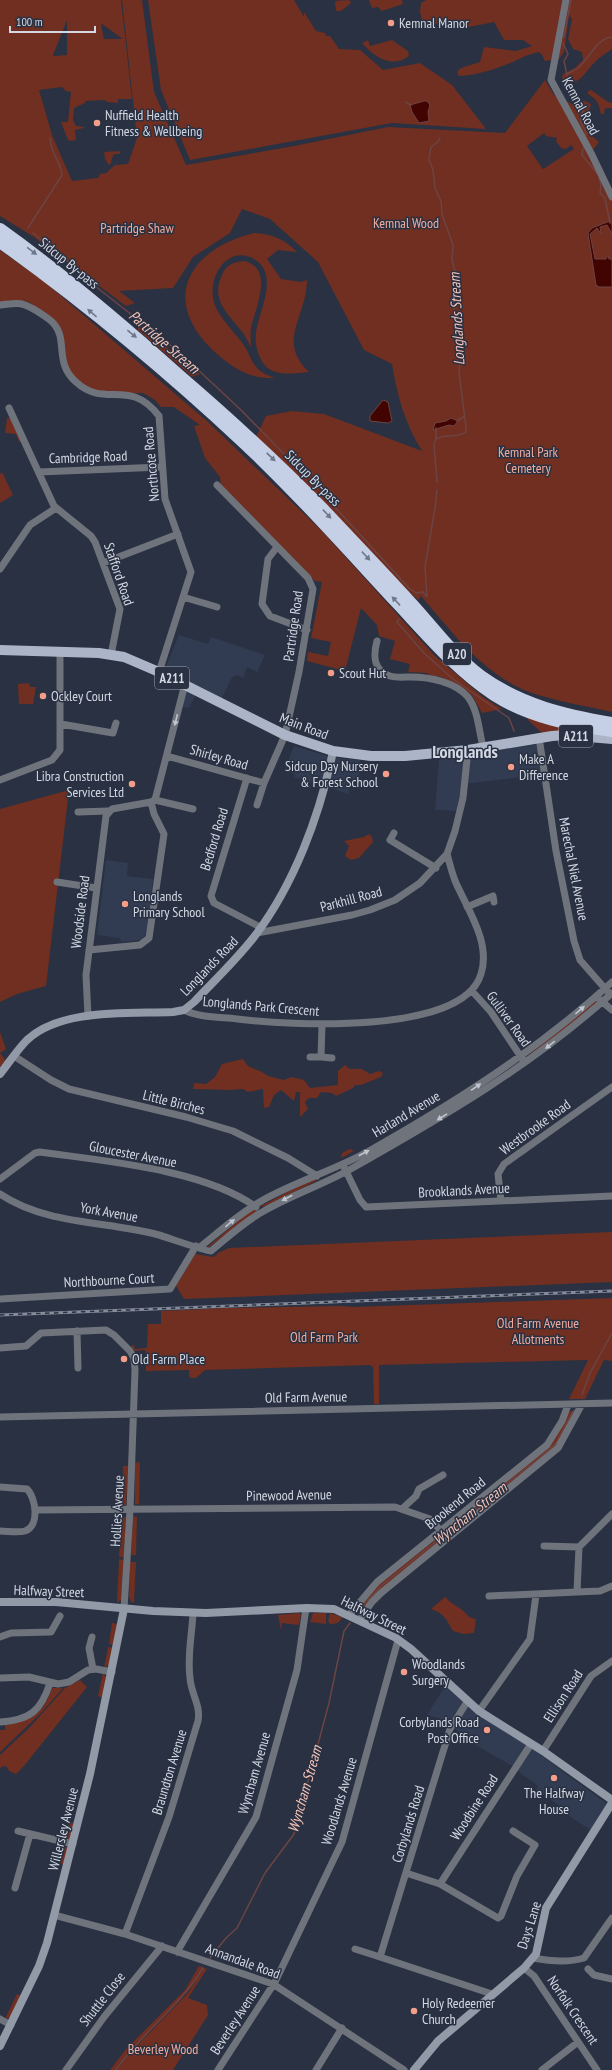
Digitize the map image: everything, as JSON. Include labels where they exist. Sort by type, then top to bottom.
[{"type":"highway","name":"Sidcup By-pass","points":[[0,228],[32,251],[144,344],[252,439],[324,510],[456,653],[481,675],[504,690],[528,702],[556,712],[612,723]]},
{"type":"highway","name":"Sidcup By-pass","points":[[0,242],[52,279],[173,380],[244,443],[322,522],[461,671],[495,696],[542,717],[560,723],[612,731]]},
{"type":"main road","name":"Main Road","points":[[0,650],[111,655],[138,662],[185,684],[285,735],[332,751],[371,756],[405,756],[468,750],[539,737],[566,735],[612,739]]},
{"type":"street","name":"Kemnal Road","points":[[566,0],[551,80],[592,154],[612,197]]},
{"type":"street","name":"Northcote Road","points":[[0,305],[24,303],[54,323],[60,336],[61,358],[64,367],[69,376],[84,388],[98,394],[130,394],[139,397],[154,410],[160,422],[165,499],[190,568],[184,597],[159,672]]},
{"type":"street","name":"Stafford Road","points":[[9,408],[56,508],[93,538],[120,609],[111,655]]},
{"type":"street","name":"Cambridge Road","points":[[39,472],[162,467]]},
{"type":"street","name":"Partridge Road","points":[[217,485],[308,578],[313,589],[297,685],[285,735]]},
{"type":"street","points":[[0,569],[30,525],[56,508]]},
{"type":"street","points":[[103,563],[178,534]]},
{"type":"street","points":[[277,547],[268,559],[262,604],[270,616],[306,630]]},
{"type":"street","points":[[184,597],[216,607]]},
{"type":"street","points":[[377,641],[374,655],[379,670],[391,677],[438,680],[456,688],[468,697],[475,711],[483,747]]},
{"type":"street","points":[[0,780],[55,758],[61,745],[60,653]]},
{"type":"street","points":[[89,950],[140,945],[149,938],[164,834],[154,814],[153,801],[167,756],[185,684]]},
{"type":"street","points":[[61,724],[113,737],[116,723]]},
{"type":"street","name":"Shirley Road","points":[[257,805],[264,783],[285,735]]},
{"type":"street","name":"Marechal Niel Avenue","points":[[539,737],[555,846],[574,940],[580,960],[611,994]]},
{"type":"street","name":"Parkhill Road","points":[[259,930],[352,915],[370,910],[408,892],[436,868],[447,854],[455,831],[461,804],[468,750]]},
{"type":"street","name":"Longlands Road","points":[[0,1074],[26,1040],[48,1026],[88,1016],[184,1010],[223,971],[259,930],[292,873],[312,828],[328,776],[332,751]]},
{"type":"street","name":"Shirley Road","points":[[167,756],[264,783]]},
{"type":"street","name":"Bedford Road","points":[[247,778],[211,896],[214,903],[259,930]]},
{"type":"street","points":[[78,812],[108,811],[153,801],[193,809]]},
{"type":"street","name":"Woodside Road","points":[[88,1016],[86,975],[96,888],[106,816],[108,811]]},
{"type":"street","points":[[394,833],[390,840],[436,868]]},
{"type":"street","name":"Longlands Park Crescent","points":[[184,1010],[202,1015],[265,1023],[322,1025],[367,1023],[430,1011],[452,1004],[472,991],[481,974],[483,956],[480,936],[456,881],[447,854]]},
{"type":"street","points":[[58,882],[96,888]]},
{"type":"street","points":[[468,907],[493,896]]},
{"type":"street","name":"Harland Avenue","points":[[198,1247],[254,1205],[316,1175],[343,1165],[428,1117],[521,1056],[612,982]]},
{"type":"street","name":"Gulliver Road","points":[[472,991],[491,1012],[525,1063]]},
{"type":"street","name":"Harland Avenue","points":[[214,1248],[263,1211],[346,1172],[436,1121],[525,1063],[611,994]]},
{"type":"street","points":[[596,996],[612,1010]]},
{"type":"street","points":[[321,1057],[322,1025]]},
{"type":"street","name":"Little Birches","points":[[14,1056],[51,1080],[69,1089],[186,1117],[233,1131],[288,1158],[316,1175],[323,1182]]},
{"type":"street","points":[[310,1056],[332,1058]]},
{"type":"street","name":"Westbrooke Road","points":[[500,1201],[498,1174],[504,1164],[612,1087]]},
{"type":"street","name":"Gloucester Avenue","points":[[0,1179],[35,1153],[40,1152],[123,1162],[198,1180],[236,1195],[263,1211]]},
{"type":"street","name":"Brooklands Avenue","points":[[343,1165],[360,1200],[366,1207],[612,1196]]},
{"type":"street","name":"York Avenue","points":[[0,1194],[12,1202],[44,1214],[154,1234],[198,1247],[208,1252],[214,1248]]},
{"type":"street","name":"Northbourne Court","points":[[0,1299],[170,1289],[198,1247]]},
{"type":"street","points":[[77,1331],[78,1368]]},
{"type":"street","points":[[0,1348],[26,1346],[42,1333],[108,1331],[130,1351],[134,1358],[134,1414]]},
{"type":"street","name":"Old Farm Avenue","points":[[0,1417],[612,1403]]},
{"type":"street","points":[[359,1620],[372,1602],[381,1593],[558,1448],[582,1404]]},
{"type":"street","name":"Brookend Road","points":[[349,1615],[377,1582],[547,1445],[562,1421],[568,1405]]},
{"type":"street","name":"Hollies Avenue","points":[[124,1609],[134,1414]]},
{"type":"street","points":[[418,1489],[443,1475]]},
{"type":"street","points":[[403,1508],[416,1496],[418,1489],[416,1482]]},
{"type":"street","points":[[0,1486],[27,1489],[34,1498],[35,1510],[32,1523],[24,1532],[0,1531]]},
{"type":"street","name":"Pinewood Avenue","points":[[35,1510],[396,1506],[430,1518],[441,1531]]},
{"type":"street","points":[[577,1592],[579,1547],[612,1514]]},
{"type":"street","points":[[544,1546],[579,1547]]},
{"type":"street","points":[[489,1596],[600,1591],[612,1586]]},
{"type":"street","points":[[479,1711],[530,1639],[536,1594]]},
{"type":"street","name":"Halfway Street","points":[[0,1602],[56,1602],[124,1609],[193,1613],[334,1608],[398,1640],[416,1653],[467,1702],[543,1751],[612,1801]]},
{"type":"street","name":"Wyncham Avenue","points":[[178,1952],[256,1817],[297,1670],[306,1608]]},
{"type":"street","name":"Willersley Avenue","points":[[0,2046],[40,1966],[73,1844],[112,1672],[124,1609]]},
{"type":"street","name":"Braundton Avenue","points":[[125,1934],[169,1817],[198,1720],[199,1711],[190,1685],[189,1670],[193,1613]]},
{"type":"street","points":[[0,1637],[11,1633],[47,1632],[54,1629],[60,1616]]},
{"type":"street","points":[[92,1637],[89,1648],[93,1669]]},
{"type":"street","name":"Woodlands Avenue","points":[[273,1984],[342,1842],[398,1640]]},
{"type":"street","name":"Ellison Road","points":[[543,1751],[591,1676],[596,1671],[612,1662]]},
{"type":"street","points":[[0,1678],[20,1676],[58,1684],[69,1682],[93,1669],[112,1672]]},
{"type":"street","points":[[0,1722],[28,1717],[35,1712],[46,1695],[50,1683]]},
{"type":"street","name":"Corbylands Road","points":[[380,1957],[450,1729],[467,1702]]},
{"type":"street","name":"Woodbine Road","points":[[440,1884],[531,1744]]},
{"type":"street","name":"Days Lane","points":[[414,2070],[438,2041],[524,1968],[533,1958],[538,1946],[546,1908],[612,1801]]},
{"type":"street","points":[[18,1830],[73,1844]]},
{"type":"street","points":[[406,1873],[440,1884],[494,1917],[500,1917],[517,1876],[536,1844],[513,1831]]},
{"type":"street","points":[[15,1888],[30,1834]]},
{"type":"street","name":"Annandale Road","points":[[54,1915],[125,1934],[273,1984],[404,2070]]},
{"type":"street","points":[[533,1958],[546,1961],[584,1958],[612,1918]]},
{"type":"street","name":"Shuttle Close","points":[[66,2070],[104,2017],[162,1946]]},
{"type":"street","points":[[355,1949],[492,1994]]},
{"type":"street","name":"Norfolk Crescent","points":[[524,1968],[534,1976],[598,2070]]},
{"type":"street","points":[[588,1969],[594,1975],[612,1979]]},
{"type":"street","name":"Beverley Avenue","points":[[218,2070],[273,1984]]},
{"type":"street","points":[[0,2020],[11,2025]]},
{"type":"street","points":[[316,2070],[342,2028]]},
{"type":"street","points":[[542,2070],[578,2042]]},
{"type":"shaded area","points":[[427,101],[430,105],[428,112],[429,121],[419,123],[412,112],[410,105]]},
{"type":"shaded area","points":[[610,221],[612,224],[612,234],[607,225],[600,227],[601,234],[597,228],[590,234],[595,259],[606,259],[608,255],[609,259],[612,259],[612,287],[599,287],[596,285],[588,233],[592,228]]},
{"type":"shaded area","points":[[383,400],[388,402],[392,421],[388,423],[370,421],[370,416]]},
{"type":"shaded area","points":[[451,418],[458,421],[454,426],[449,425],[433,430],[435,423],[446,421]]},
{"type":"shaded area","points":[[179,635],[208,644],[211,637],[265,655],[257,672],[247,667],[243,678],[237,675],[232,677],[222,698],[200,687],[189,708],[180,706],[188,680],[165,669]]},
{"type":"shaded area","points":[[538,744],[541,775],[464,784],[460,811],[435,810],[439,759]]},
{"type":"shaded area","points":[[294,746],[331,757],[360,760],[359,781],[350,780],[349,794],[294,777],[295,774],[284,771]]},
{"type":"shaded area","name":"Longlands Primary School","points":[[106,860],[128,863],[127,876],[153,879],[147,928],[145,935],[141,940],[121,942],[120,938],[97,935]]},
{"type":"shaded area","points":[[445,1686],[464,1703],[533,1749],[609,1805],[592,1831],[565,1813],[560,1806],[536,1790],[538,1786],[514,1767],[465,1739],[448,1721],[427,1715]]},
{"type":"green space","points":[[0,0],[121,0],[132,99],[118,99],[118,103],[107,102],[105,100],[85,101],[85,103],[74,108],[73,120],[76,126],[84,128],[75,130],[76,140],[71,141],[68,140],[61,122],[68,122],[71,92],[66,91],[62,87],[39,90],[52,135],[72,181],[98,178],[100,174],[106,173],[115,165],[128,164],[137,138],[122,0],[142,0],[154,92],[186,165],[294,146],[388,127],[505,133],[545,80],[554,95],[574,105],[584,101],[591,104],[585,123],[592,136],[599,142],[589,155],[612,194],[612,712],[560,701],[529,692],[512,684],[497,674],[469,651],[421,596],[418,600],[399,583],[256,437],[266,416],[292,411],[324,414],[422,451],[402,409],[392,364],[364,350],[318,262],[270,219],[242,209],[230,233],[193,257],[173,288],[119,291],[135,303],[126,306],[34,237],[0,216]],"holes":[[[67,20],[67,55],[53,55]],[[102,24],[123,39],[104,39]],[[544,133],[546,136],[557,138],[556,141],[561,148],[566,149],[571,145],[574,149],[543,169],[527,146]]]},
{"type":"green space","points":[[148,0],[294,0],[304,17],[304,12],[316,31],[325,33],[326,36],[330,36],[339,49],[360,50],[383,70],[420,63],[452,85],[486,129],[392,123],[190,160],[161,90]]},
{"type":"green space","points":[[349,0],[351,3],[341,11],[336,11],[335,1]]},
{"type":"green space","points":[[369,0],[402,0],[403,4],[382,11],[378,7],[372,8]]},
{"type":"green space","points":[[426,0],[612,0],[612,49],[598,59],[580,79],[566,83],[562,78],[563,74],[575,68],[583,60],[582,52],[573,49],[568,39],[572,19],[569,15],[564,52],[559,59],[545,61],[539,52],[487,71],[473,75],[459,76],[457,72],[461,68],[480,62],[484,47],[516,51],[532,46],[523,40],[504,40],[494,22],[464,28],[446,19],[430,27],[423,23],[420,12],[421,3]]},
{"type":"green space","points":[[368,40],[370,46],[392,40],[408,51],[409,56],[403,60],[384,60],[372,53],[362,43]]},
{"type":"green space","points":[[591,90],[608,102],[612,103],[612,108],[605,108],[604,114],[601,114],[597,102],[587,92]]},
{"type":"green space","points":[[120,151],[120,154],[114,154],[111,161],[112,162],[109,165],[105,159],[104,152]]},
{"type":"green space","points":[[254,233],[277,238],[288,244],[297,252],[278,250],[267,259],[281,279],[301,282],[307,280],[306,293],[294,339],[295,350],[299,361],[309,372],[288,374],[276,372],[270,370],[262,362],[259,356],[256,344],[256,332],[264,304],[267,283],[266,274],[262,266],[254,259],[244,256],[235,256],[221,266],[216,274],[214,283],[214,302],[219,313],[245,347],[257,368],[263,373],[275,378],[250,375],[229,364],[216,353],[199,334],[188,315],[185,297],[188,280],[198,265],[212,252],[231,241]]},
{"type":"green space","points":[[0,250],[46,283],[208,422],[321,530],[434,655],[483,697],[502,709],[482,713],[472,695],[442,677],[429,675],[427,673],[408,672],[410,664],[390,659],[395,641],[379,636],[377,625],[361,608],[345,671],[307,661],[308,652],[328,656],[331,642],[311,638],[322,582],[315,581],[221,485],[220,477],[205,458],[194,426],[200,425],[174,407],[161,407],[155,400],[143,393],[105,393],[86,387],[69,372],[57,324],[29,302],[16,300],[0,303]]},
{"type":"green space","points":[[244,261],[253,265],[259,272],[261,280],[259,300],[251,328],[251,347],[242,332],[221,304],[218,291],[222,275],[228,266],[236,262]]},
{"type":"green space","points":[[136,322],[200,374],[192,377],[138,330]]},
{"type":"green space","points":[[7,418],[10,418],[21,441],[19,442],[16,434],[5,433]]},
{"type":"green space","points":[[2,472],[13,495],[0,503],[0,474]]},
{"type":"green space","points":[[29,683],[30,687],[36,687],[33,704],[19,704],[18,684]]},
{"type":"green space","points":[[527,717],[573,728],[572,730],[542,733],[528,720]]},
{"type":"green space","points":[[69,790],[46,986],[17,994],[0,1002],[0,809]]},
{"type":"green space","points":[[369,834],[372,837],[373,842],[359,858],[351,860],[345,856],[349,846],[344,841],[364,837]]},
{"type":"green space","points":[[596,1000],[598,1002],[527,1059],[525,1058]]},
{"type":"green space","points":[[0,1032],[6,1049],[0,1053]]},
{"type":"green space","points":[[0,1053],[6,1061],[0,1067]]},
{"type":"green space","points":[[243,1059],[248,1066],[268,1076],[284,1080],[291,1077],[304,1080],[310,1088],[338,1085],[338,1071],[345,1065],[350,1069],[362,1069],[370,1074],[379,1071],[383,1073],[381,1077],[361,1085],[355,1085],[353,1088],[336,1096],[332,1093],[321,1092],[317,1098],[309,1098],[305,1102],[308,1109],[300,1117],[300,1092],[296,1092],[294,1101],[281,1090],[274,1095],[269,1107],[264,1108],[263,1089],[248,1092],[243,1089],[193,1089],[194,1083],[206,1084],[215,1077],[222,1064]]},
{"type":"green space","points":[[350,1149],[354,1151],[341,1158],[342,1153]]},
{"type":"green space","points":[[314,1178],[317,1179],[316,1181],[263,1207],[261,1206]]},
{"type":"green space","points":[[254,1208],[257,1210],[256,1212],[207,1247]]},
{"type":"green space","points":[[612,1232],[612,1282],[184,1299],[176,1286],[195,1254],[214,1257],[218,1253],[229,1248]]},
{"type":"green space","points":[[612,1298],[612,1361],[604,1360],[585,1399],[569,1399],[588,1360],[379,1365],[379,1404],[374,1404],[373,1367],[370,1365],[205,1370],[196,1378],[191,1378],[189,1376],[189,1370],[146,1371],[146,1363],[140,1363],[145,1362],[145,1359],[142,1359],[146,1358],[145,1350],[135,1351],[131,1346],[134,1345],[135,1349],[147,1348],[148,1324],[161,1324],[161,1311],[225,1308],[354,1307]]},
{"type":"green space","points":[[570,1411],[574,1412],[559,1443],[452,1533],[449,1529],[450,1527],[533,1460]]},
{"type":"green space","points":[[140,1462],[139,1504],[135,1505],[135,1463]]},
{"type":"green space","points":[[123,1466],[128,1466],[126,1505],[122,1505]]},
{"type":"green space","points":[[133,1516],[137,1517],[136,1555],[131,1555]]},
{"type":"green space","points":[[121,1517],[126,1517],[124,1557],[119,1557]]},
{"type":"green space","points":[[447,1530],[450,1534],[364,1608],[359,1607],[375,1588]]},
{"type":"green space","points":[[119,1559],[124,1560],[121,1600],[117,1603]]},
{"type":"green space","points":[[130,1562],[136,1562],[134,1602],[132,1603],[129,1597]]},
{"type":"green space","points":[[445,1597],[469,1617],[476,1619],[474,1633],[464,1634],[453,1631],[447,1620],[442,1615],[431,1609]]},
{"type":"green space","points":[[299,1613],[301,1615],[299,1625],[282,1623],[281,1630],[278,1615]]},
{"type":"green space","points":[[313,1613],[326,1613],[326,1624],[310,1622]]},
{"type":"green space","points":[[330,1613],[342,1617],[338,1623],[330,1624],[328,1621]]},
{"type":"green space","points":[[112,1623],[118,1624],[114,1645],[109,1644]]},
{"type":"green space","points":[[108,1647],[114,1648],[110,1664],[104,1668]]},
{"type":"green space","points":[[103,1673],[106,1677],[103,1698],[98,1696]]},
{"type":"green space","points":[[80,1680],[87,1687],[24,1766],[16,1774],[9,1771],[7,1767],[2,1766],[0,1769],[0,1755],[30,1727],[65,1688]]},
{"type":"green space","points":[[52,1688],[63,1688],[42,1712],[0,1752],[0,1730],[5,1730],[5,1725],[22,1721],[35,1715],[45,1704]]},
{"type":"green space","points":[[70,1822],[75,1824],[70,1840],[63,1840]]},
{"type":"green space","points":[[62,1844],[69,1849],[63,1864],[59,1863]]},
{"type":"green space","points":[[199,1966],[203,1967],[188,1991],[128,2054],[115,2070],[110,2070],[127,2048],[185,1990]]},
{"type":"green space","name":"Beverley Wood","points":[[204,1968],[207,1969],[188,1998],[207,2005],[208,2015],[173,2070],[117,2070],[130,2053],[188,1993]]},
{"type":"green space","points":[[17,1994],[22,1996],[12,2017],[5,2019]]},
{"type":"waterway","name":"Wyncham Stream","points":[[564,37],[571,0]]},
{"type":"waterway","points":[[567,74],[578,68],[602,41],[612,37]]},
{"type":"waterway","name":"Wyncham Stream","points":[[563,43],[568,54],[564,61],[567,75]]},
{"type":"waterway","name":"Wyncham Stream","points":[[578,99],[583,111],[581,122],[586,135]]},
{"type":"waterway","name":"Longlands Stream","points":[[406,102],[411,105]]},
{"type":"waterway","name":"Partridge Stream","points":[[28,228],[62,175],[60,165],[50,143],[50,138]]},
{"type":"waterway","name":"Longlands Stream","points":[[437,482],[434,444],[436,439],[443,436],[458,435],[466,432],[459,373],[461,349],[455,330],[454,310],[456,275],[452,260],[453,245],[442,214],[441,201],[435,188],[433,170],[429,160],[431,147],[438,142],[440,138]]},
{"type":"waterway","name":"Wyncham Stream","points":[[583,148],[582,155],[597,173]]},
{"type":"waterway","name":"Wyncham Stream","points":[[599,178],[601,184],[600,193],[605,198],[610,223]]},
{"type":"waterway","name":"Partridge Stream","points":[[33,233],[68,262],[76,271],[179,352],[241,410],[289,459]]},
{"type":"waterway","name":"Longlands Stream","points":[[457,421],[465,416]]},
{"type":"waterway","points":[[436,428],[436,438]]},
{"type":"waterway","name":"Longlands Stream","points":[[427,597],[425,567],[437,490]]},
{"type":"waterway","name":"Partridge Stream","points":[[322,493],[410,589],[416,593],[423,592],[427,597]]},
{"type":"waterway","name":"Longlands Stream","points":[[399,619],[397,622],[424,653],[453,679],[509,718],[514,731]]},
{"type":"waterway","name":"Wyncham Stream","points":[[582,1395],[590,1373],[612,1333]]},
{"type":"waterway","name":"Wyncham Stream","points":[[359,1610],[381,1586],[551,1448],[556,1443],[573,1411]]},
{"type":"waterway","name":"Wyncham Stream","points":[[210,1958],[226,1938],[237,1928],[265,1873],[294,1834],[329,1703],[344,1631],[350,1623]]},
{"type":"waterway","name":"Wyncham Stream","points":[[116,2070],[137,2044],[172,2008],[194,1982],[203,1968]]},
{"type":"railway","points":[[0,1315],[612,1291]]},
{"type":"place","name":"Kemnal Manor","points":[[391,23]]},
{"type":"place","name":"Nuffield Health Fitness & Wellbeing","points":[[97,123]]},
{"type":"place","name":"Scout Hut","points":[[331,673]]},
{"type":"place","name":"Ockley Court","points":[[43,696]]},
{"type":"place","name":"Make A Difference","points":[[511,767]]},
{"type":"place","name":"Sidcup Day Nursery & Forest School","points":[[386,774]]},
{"type":"place","name":"Libra Construction Services Ltd","points":[[132,784]]},
{"type":"place","name":"Longlands Primary School","points":[[125,904]]},
{"type":"place","name":"Old Farm Place","points":[[124,1359]]},
{"type":"place","name":"Woodlands Surgery","points":[[404,1672]]},
{"type":"place","name":"Corbylands Road Post Office","points":[[487,1730]]},
{"type":"place","name":"The Halfway House","points":[[554,1778]]},
{"type":"place","name":"Holy Redeemer Church","points":[[414,2011]]},
{"type":"district","name":"Longlands","points":[[465,752]]},
{"type":"park label","name":"Kemnal Wood","points":[[406,223]]},
{"type":"park label","name":"Partridge Shaw","points":[[137,228]]},
{"type":"park label","name":"Kemnal Park Cemetery","points":[[528,460]]},
{"type":"park label","name":"Old Farm Avenue Allotments","points":[[538,1332]]},
{"type":"park label","name":"Old Farm Park","points":[[324,1337]]}]
